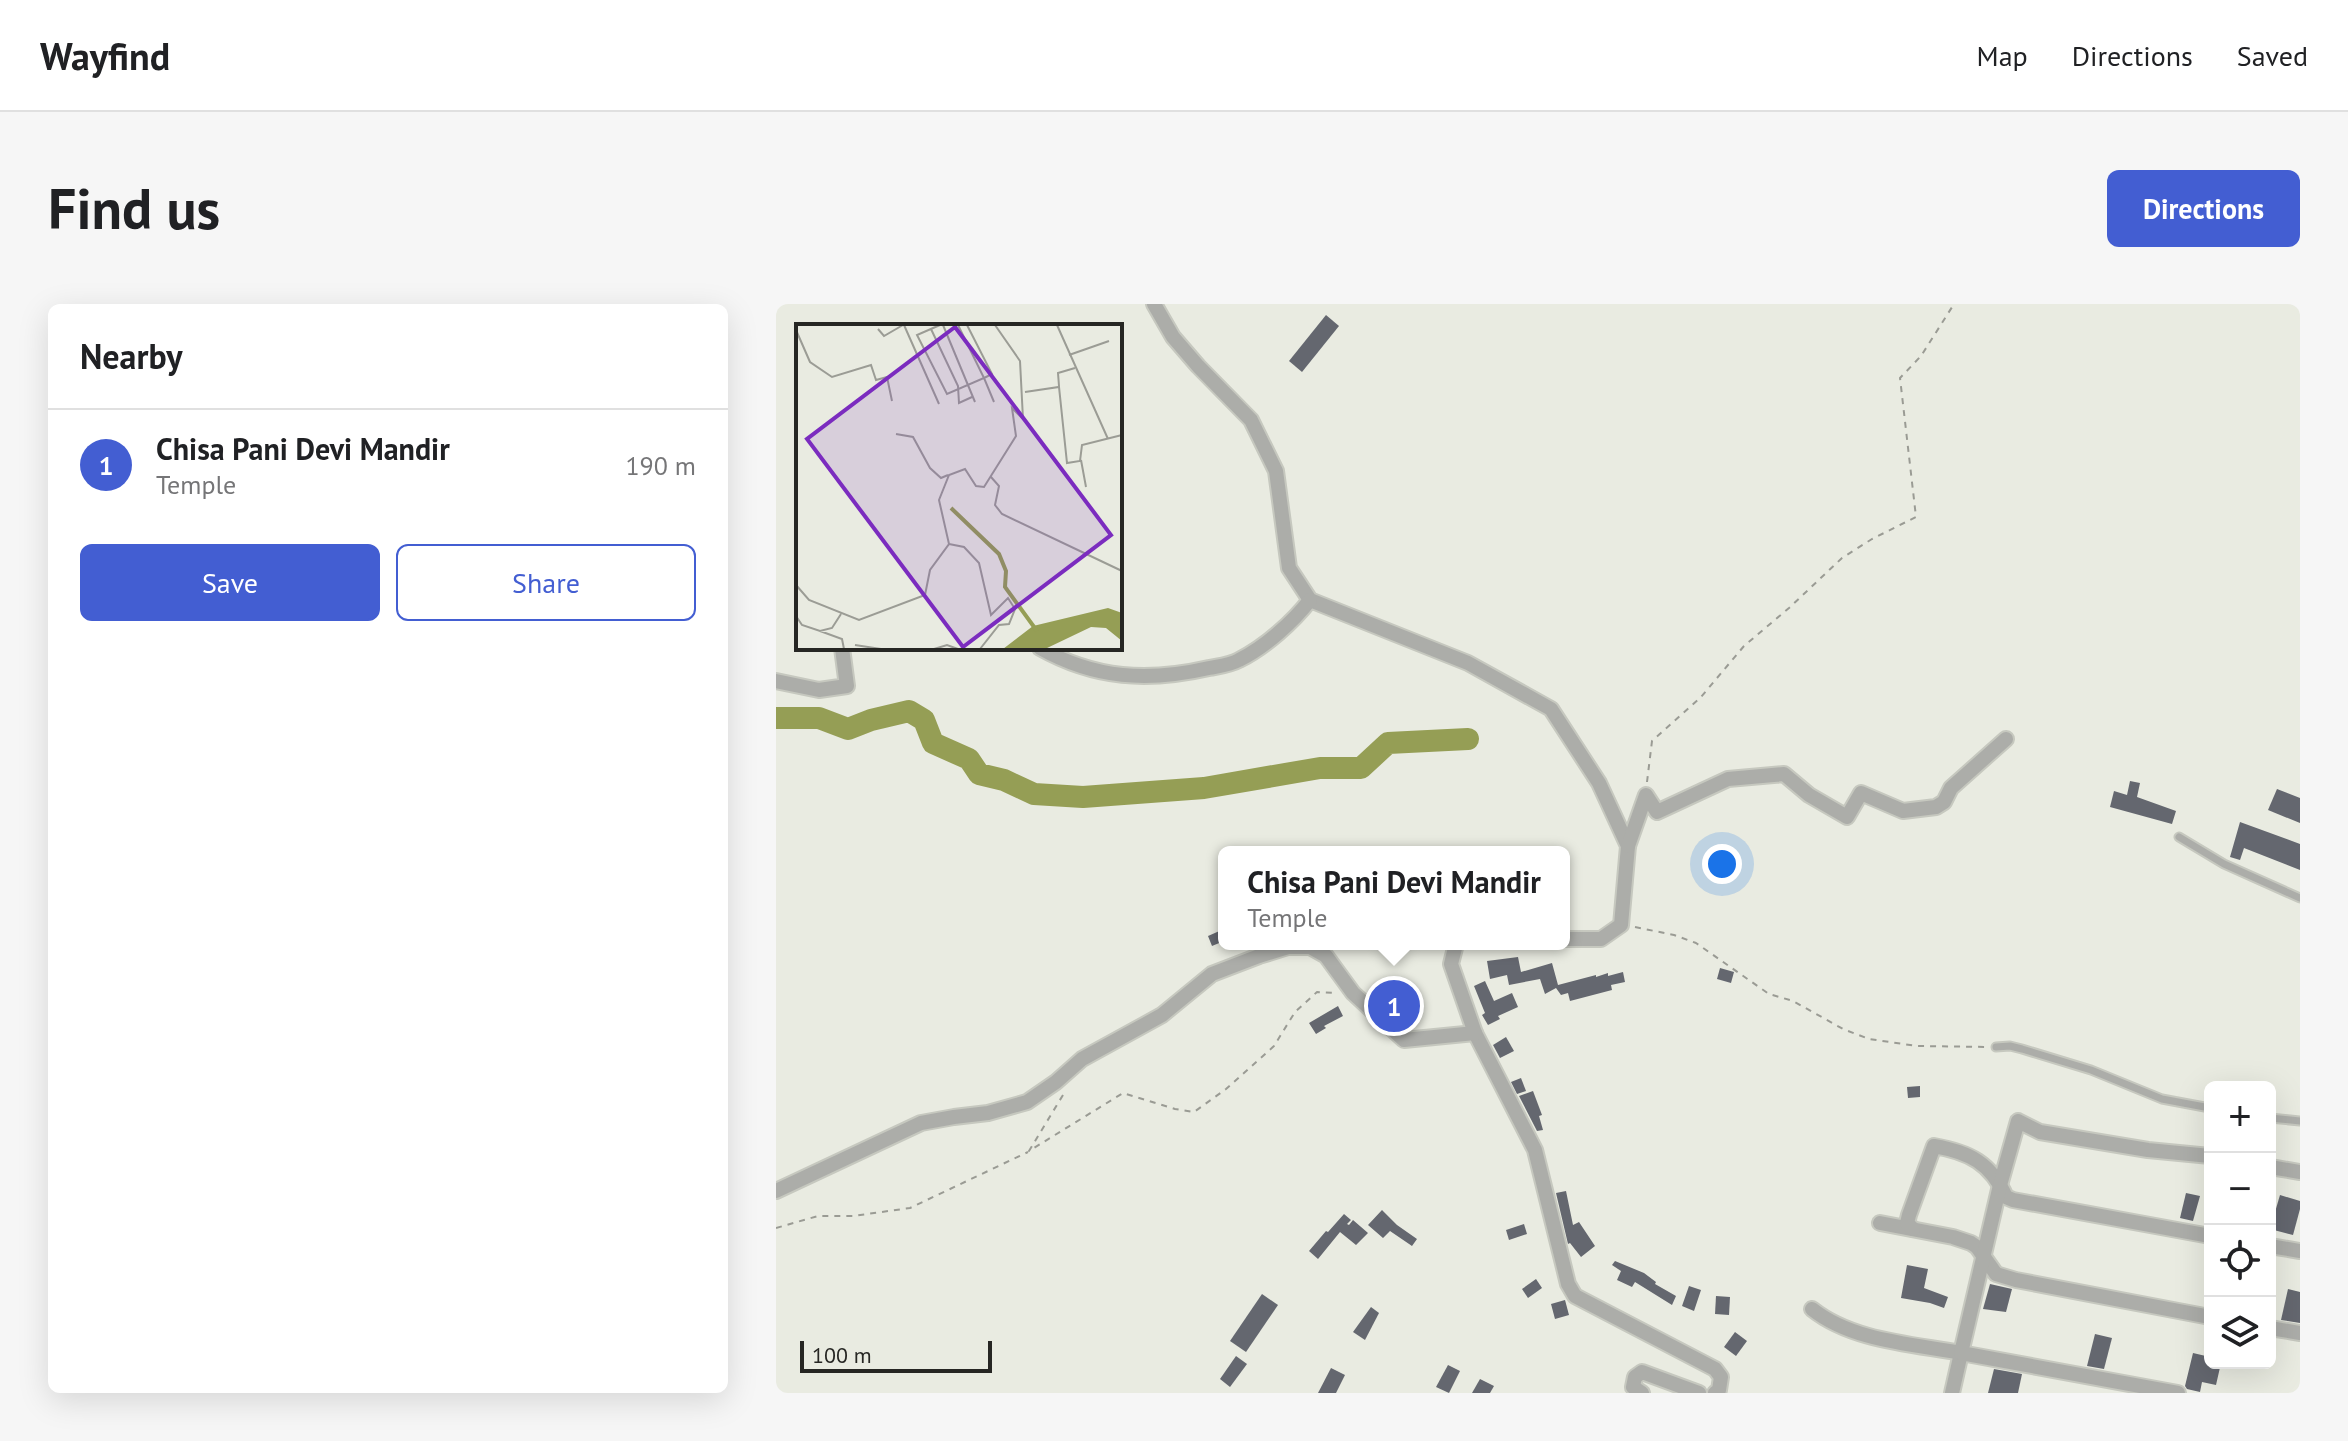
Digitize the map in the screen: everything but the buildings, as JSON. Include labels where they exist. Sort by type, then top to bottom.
[{"type":"street","points":[[1154,304],[1173,337],[1251,420],[1276,471],[1289,568],[1310,600],[1468,663],[1551,709],[1599,783],[1628,846]]},
{"type":"street","points":[[1044,650],[1109,674],[1148,677],[1195,671],[1238,661],[1295,619],[1310,600]]},
{"type":"street","points":[[776,681],[819,690],[847,686],[842,650]]},
{"type":"street","points":[[1646,795],[1657,812],[1728,779],[1784,774],[1809,795],[1847,817],[1861,793],[1903,811],[1936,807],[1944,802],[1951,788],[2006,739]]},
{"type":"street","points":[[1570,939],[1601,939],[1621,925],[1628,846],[1646,795]]},
{"type":"street","points":[[776,1191],[921,1123],[988,1113],[1027,1102],[1082,1059],[1162,1015],[1212,974],[1278,950]]},
{"type":"street","points":[[1315,950],[1326,956],[1353,993],[1404,1040],[1475,1033]]},
{"type":"street","points":[[1454,950],[1451,964],[1475,1033],[1535,1150],[1568,1284],[1575,1296],[1715,1369],[1721,1377],[1719,1390],[1715,1393]]},
{"type":"street","points":[[1952,1393],[2000,1185],[2018,1121],[2040,1132],[2148,1150],[2204,1155]]},
{"type":"street","points":[[1913,1229],[1907,1223],[1909,1215],[1934,1146],[1978,1160],[1994,1175],[2006,1197],[2013,1200],[2204,1235]]},
{"type":"street","points":[[2276,1168],[2300,1172]]},
{"type":"street","points":[[1880,1223],[1971,1243],[1996,1274],[2016,1280],[2204,1316]]},
{"type":"street","points":[[2276,1247],[2300,1251]]},
{"type":"street","points":[[1812,1309],[1836,1326],[1864,1335],[2178,1393]]},
{"type":"street","points":[[2276,1329],[2300,1333]]},
{"type":"street","points":[[1642,1393],[1633,1387],[1635,1377],[1642,1372],[1699,1393]]},
{"type":"lane","points":[[2179,837],[2224,864],[2300,898]]},
{"type":"lane","points":[[1996,1047],[2022,1049],[2091,1070],[2162,1099],[2204,1107]]},
{"type":"lane","points":[[2276,1119],[2300,1121]]},
{"type":"path","points":[[1646,795],[1652,741],[1701,697],[1744,646],[1842,558],[1916,517],[1900,378],[1921,356],[1954,304]]},
{"type":"path","points":[[1621,925],[1648,928],[1696,943],[1769,994],[1793,1001],[1843,1029],[1869,1039],[1934,1047],[1996,1047]]},
{"type":"path","points":[[776,1228],[818,1216],[853,1216],[910,1208],[1029,1151],[1123,1093],[1194,1112],[1226,1089],[1274,1046],[1295,1012],[1317,992],[1353,993]]},
{"type":"path","points":[[1029,1151],[1069,1085]]},
{"type":"waterway","points":[[776,718],[819,718],[848,729],[909,711],[924,720],[933,743],[969,759],[979,774],[1004,780],[1034,794],[1083,797],[1204,788],[1320,768],[1361,768],[1388,743],[1468,739]]},
{"type":"place","name":"Chisa Pani Devi Mandir","points":[[1394,1006]]}]
